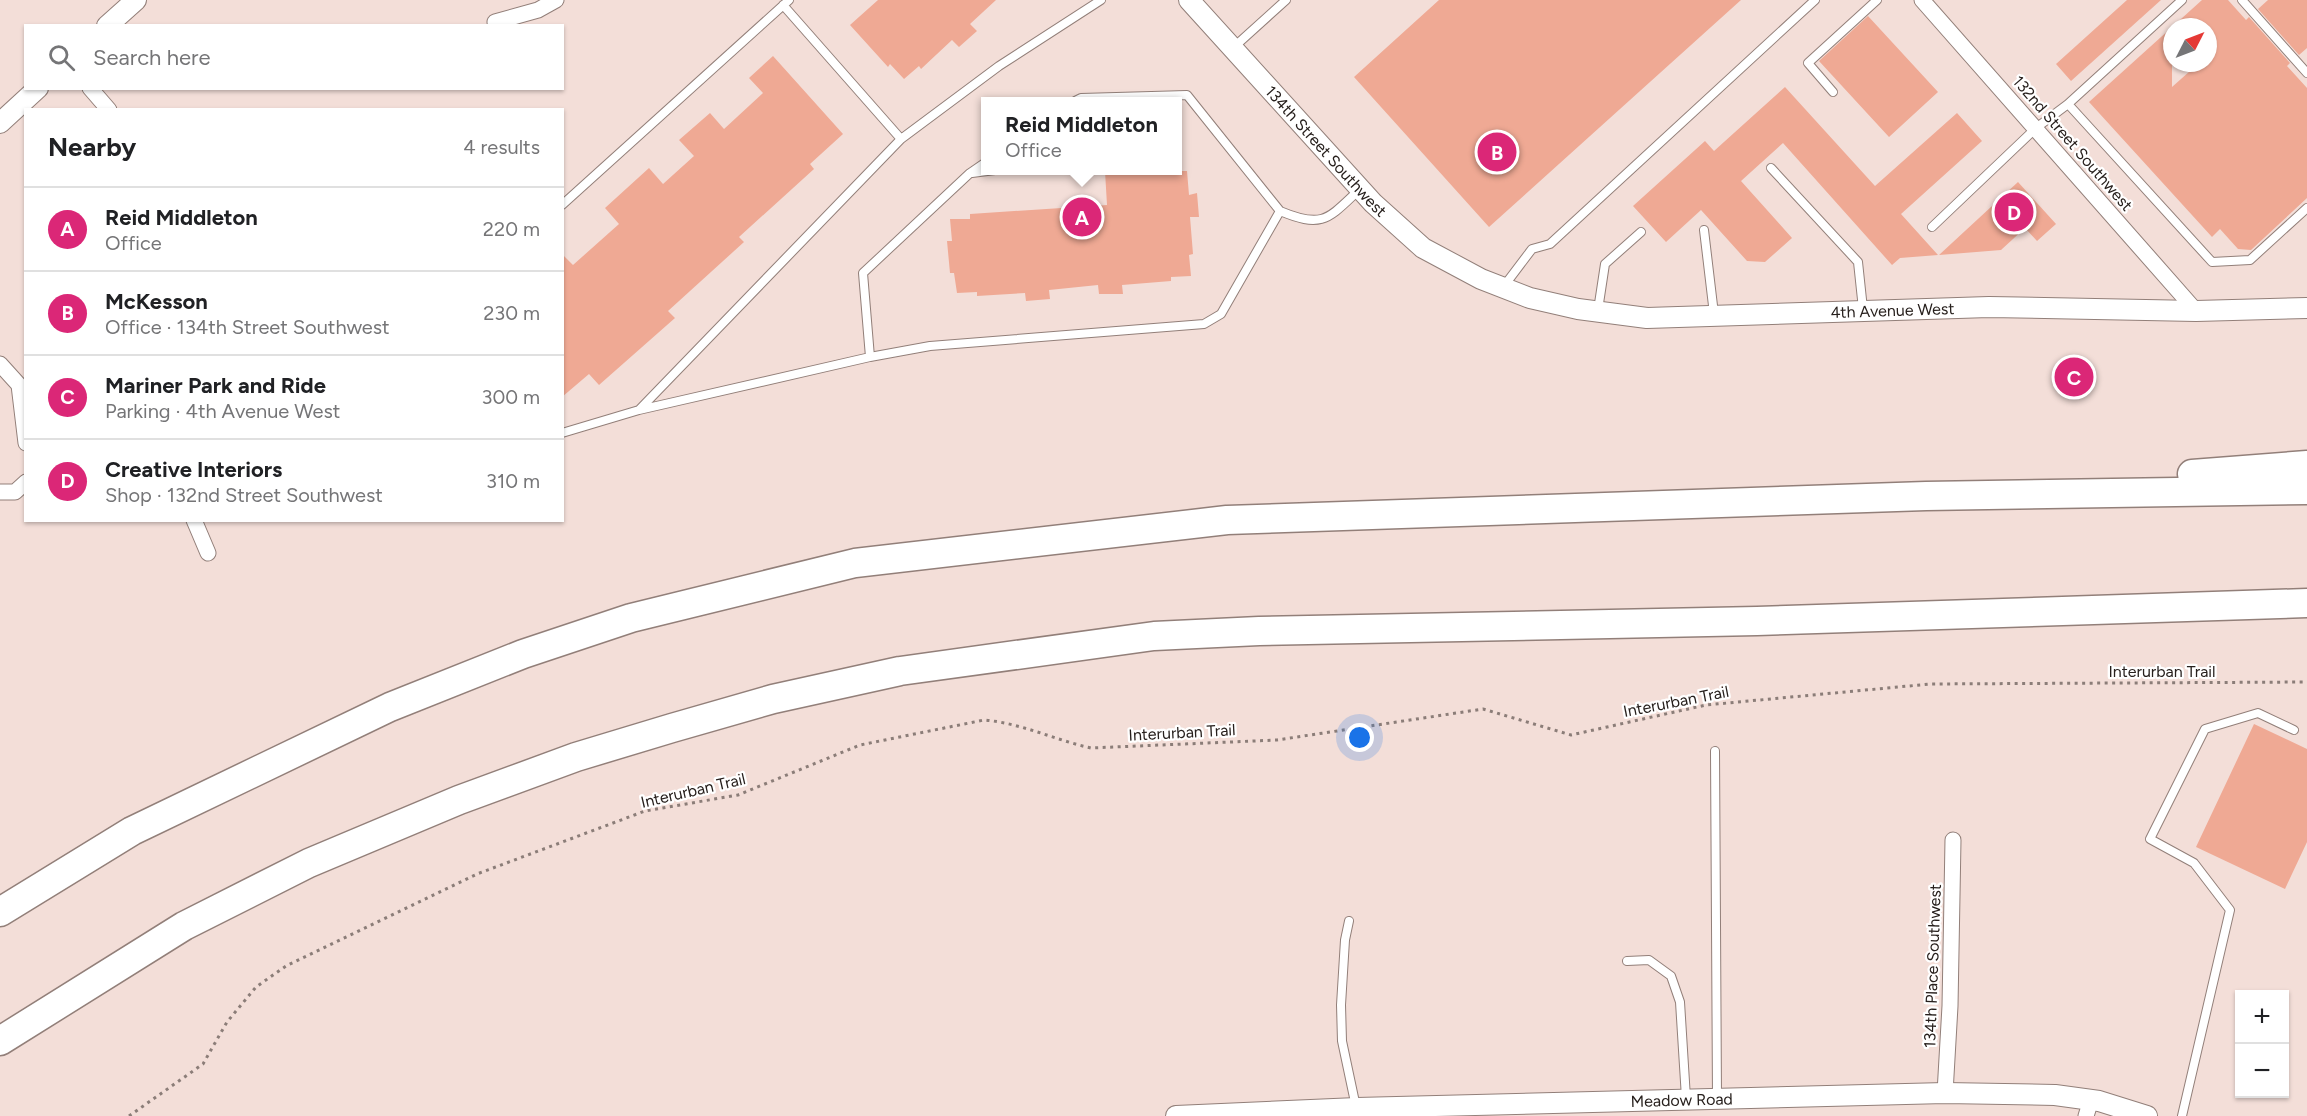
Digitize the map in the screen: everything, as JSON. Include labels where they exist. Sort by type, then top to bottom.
[{"type":"highway","points":[[1926,496],[2307,465]]},
{"type":"highway","points":[[0,912],[132,831],[390,707],[523,654],[631,618],[855,563],[1227,520],[1926,496],[2307,490]]},
{"type":"highway","points":[[0,1041],[184,926],[309,863],[459,800],[576,757],[672,728],[772,699],[900,672],[1166,635],[1757,621],[2307,603]]},
{"type":"street","points":[[110,24],[136,0]]},
{"type":"street","points":[[495,22],[538,10],[556,0]]},
{"type":"street","name":"134th Street Southwest","points":[[1190,0],[1373,203],[1423,248],[1481,279]]},
{"type":"street","name":"132nd Street Southwest","points":[[1922,0],[2196,311]]},
{"type":"street","points":[[0,123],[36,90]]},
{"type":"street","points":[[92,90],[107,108]]},
{"type":"street","name":"4th Avenue West","points":[[1481,279],[1530,298],[1647,318],[1989,307],[2196,311],[2307,308]]},
{"type":"street","points":[[0,364],[19,385],[24,426]]},
{"type":"street","points":[[0,492],[15,492],[24,484]]},
{"type":"street","points":[[195,522],[207,553]]},
{"type":"street","name":"134th Place Southwest","points":[[1945,1093],[1950,1006],[1953,840]]},
{"type":"street","name":"Meadow Road","points":[[1176,1116],[1357,1108],[1945,1093],[2055,1095],[2088,1108],[2147,1116]]},
{"type":"lane","points":[[1233,48],[1286,0]]},
{"type":"lane","points":[[1503,287],[1532,249],[1550,244],[1815,0]]},
{"type":"lane","points":[[1833,92],[1808,63],[1877,0]]},
{"type":"lane","points":[[1932,227],[2036,128],[2068,104],[2182,0]]},
{"type":"lane","points":[[2242,0],[2307,73]]},
{"type":"lane","points":[[639,410],[901,139],[999,66],[1098,1]]},
{"type":"lane","points":[[564,203],[786,3],[901,139]]},
{"type":"lane","points":[[1116,97],[1187,95],[1280,212],[1298,219],[1313,222],[1333,214],[1360,189]]},
{"type":"lane","points":[[2068,104],[2212,262],[2250,260],[2307,208]]},
{"type":"lane","points":[[870,357],[863,273],[970,173],[981,165]]},
{"type":"lane","points":[[1771,168],[1857,262],[1863,311]]},
{"type":"lane","points":[[970,173],[981,172]]},
{"type":"lane","points":[[564,432],[639,410],[870,357],[930,346],[1204,324],[1221,314],[1280,212]]},
{"type":"lane","points":[[1704,230],[1714,316]]},
{"type":"lane","points":[[1598,311],[1605,264],[1641,232]]},
{"type":"lane","points":[[2182,1116],[2230,910],[2194,862],[2150,838],[2205,729],[2258,713],[2294,730]]},
{"type":"lane","points":[[1715,751],[1717,1099]]},
{"type":"lane","points":[[1349,921],[1341,1005],[1342,1041],[1357,1108]]},
{"type":"lane","points":[[1627,961],[1649,960],[1671,976],[1680,1002],[1686,1100]]},
{"type":"path","name":"Interurban Trail","points":[[129,1116],[203,1064],[227,1022],[256,987],[286,966],[477,874],[645,811],[738,795],[860,745],[984,720],[1004,722],[1091,748],[1277,740],[1483,709],[1571,735],[1706,705],[1930,684],[2307,682]]},
{"type":"building","points":[[878,0],[996,0],[970,24],[977,31],[959,47],[952,40],[921,69],[919,66],[904,79],[890,64],[888,67],[850,25]]},
{"type":"building","points":[[1439,0],[1741,0],[1489,227],[1354,77]]},
{"type":"building","points":[[2127,0],[2161,0],[2071,81],[2056,64]]},
{"type":"building","points":[[2202,0],[2228,0],[2246,20],[2249,17],[2290,63],[2287,66],[2307,88],[2307,198],[2251,250],[2238,249],[2220,229],[2212,237],[2089,102],[2163,35],[2163,72],[2172,72],[2172,87],[2189,72],[2217,72],[2217,18],[2182,18]]},
{"type":"building","points":[[2268,0],[2307,0],[2307,48],[2299,55],[2258,9]]},
{"type":"building","points":[[1868,16],[1938,92],[1889,137],[1819,61]]},
{"type":"building","points":[[773,56],[843,134],[810,164],[814,169],[739,237],[744,242],[668,311],[675,318],[599,385],[589,374],[564,395],[564,256],[573,265],[619,224],[605,208],[649,168],[663,184],[694,156],[679,140],[710,113],[724,129],[763,93],[749,78]]},
{"type":"building","points":[[1785,87],[1875,186],[1957,113],[1982,141],[1901,214],[1938,255],[1900,258],[1892,265],[1783,143],[1741,181],[1792,238],[1765,262],[1747,261],[1701,210],[1666,242],[1633,206],[1705,141],[1714,151]]},
{"type":"building","points":[[1182,171],[1187,171],[1189,195],[1197,193],[1199,217],[1190,217],[1193,254],[1189,255],[1191,276],[1171,277],[1171,281],[1122,285],[1123,294],[1099,294],[1098,285],[1049,290],[1050,299],[1026,301],[1025,293],[977,296],[977,292],[957,293],[954,273],[950,273],[947,241],[952,241],[950,219],[970,219],[970,214],[1107,205],[1105,175],[1182,175]]},
{"type":"building","points":[[2018,182],[2056,224],[2037,241],[2025,228],[2001,250],[1939,255]]},
{"type":"building","points":[[2254,724],[2307,749],[2307,842],[2285,889],[2196,847]]},
{"type":"place","name":"McKesson","points":[[1497,152]]},
{"type":"place","name":"Creative Interiors","points":[[2014,212]]},
{"type":"place","name":"Reid Middleton","points":[[1082,217]]},
{"type":"place","name":"Mariner Park and Ride","points":[[2074,377]]}]
